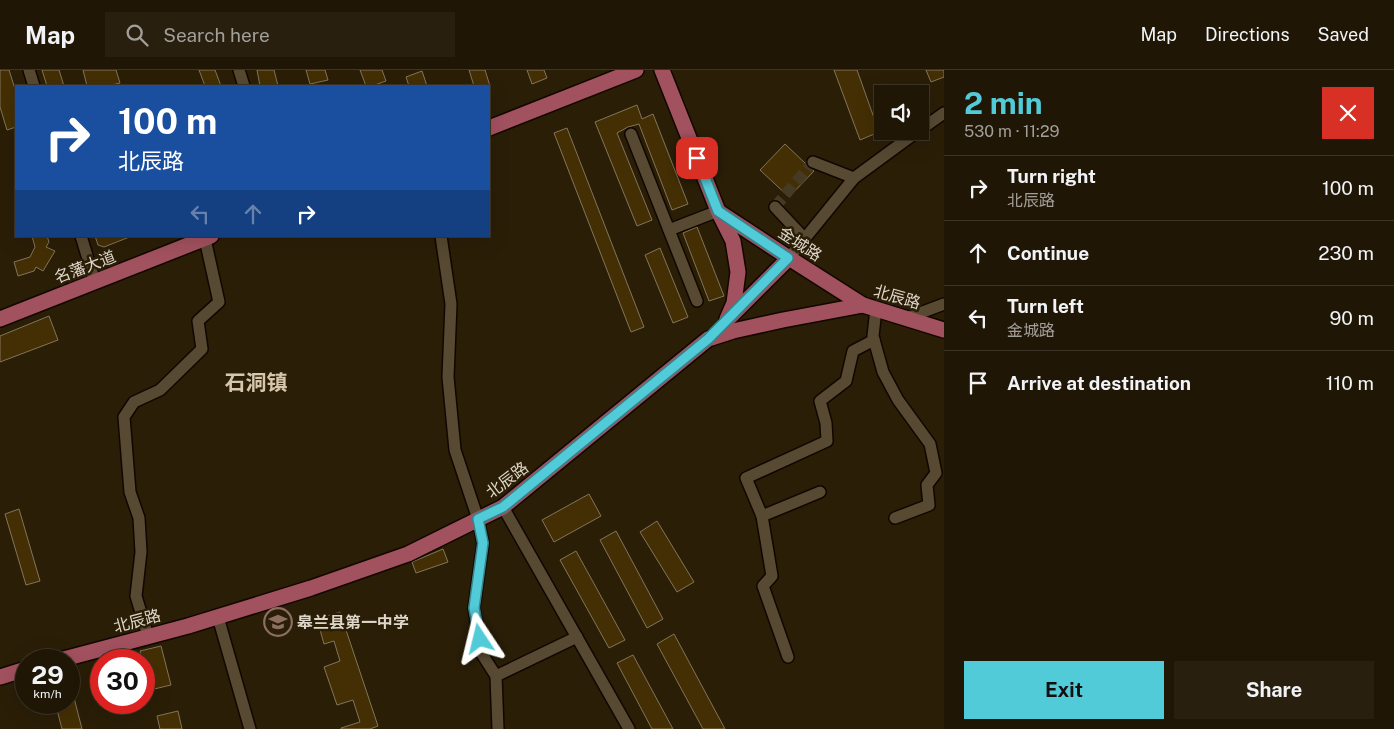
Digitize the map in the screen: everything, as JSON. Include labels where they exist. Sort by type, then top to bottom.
[{"type":"main road","points":[[490,128],[636,70]]},
{"type":"main road","points":[[662,70],[718,211],[733,241],[738,272],[734,303],[727,319]]},
{"type":"main road","name":"金城路","points":[[718,211],[788,258],[870,307]]},
{"type":"main road","name":"名藩大道","points":[[0,319],[208,238]]},
{"type":"main road","points":[[708,339],[788,258]]},
{"type":"main road","name":"北辰路","points":[[80,655],[218,617],[311,588],[408,554],[503,507],[708,339],[783,320],[870,307],[944,330]]},
{"type":"main road","points":[[0,676],[15,672]]},
{"type":"street","points":[[29,70],[34,85]]},
{"type":"street","points":[[239,70],[244,85]]},
{"type":"street","points":[[929,124],[944,113]]},
{"type":"street","points":[[630,134],[697,301]]},
{"type":"street","points":[[788,258],[854,178],[907,140]]},
{"type":"street","points":[[813,162],[854,178]]},
{"type":"street","points":[[775,207],[805,239]]},
{"type":"street","points":[[669,230],[718,211]]},
{"type":"street","points":[[81,237],[95,282]]},
{"type":"street","points":[[441,237],[452,304],[448,377],[455,450],[478,519],[483,543],[474,608],[482,654],[496,676],[498,729]]},
{"type":"street","points":[[148,636],[136,596],[141,552],[139,518],[130,492],[124,418],[134,402],[160,390],[202,348],[198,321],[219,302],[208,238]]},
{"type":"street","points":[[907,318],[944,304]]},
{"type":"street","points":[[870,307],[873,336],[883,372],[898,400],[930,444],[936,473],[927,485],[929,505],[895,518]]},
{"type":"street","points":[[788,657],[763,586],[772,576],[762,516],[746,478],[827,441],[826,424],[820,401],[846,381],[854,351],[874,340]]},
{"type":"street","points":[[762,516],[820,492]]},
{"type":"street","points":[[503,507],[629,729]]},
{"type":"street","points":[[218,617],[250,729]]},
{"type":"street","points":[[496,676],[577,637]]},
{"type":"building","points":[[0,70],[9,70],[15,89],[15,127],[7,130],[0,107]]},
{"type":"building","points":[[42,70],[59,70],[64,85],[47,85]]},
{"type":"building","points":[[83,70],[116,70],[120,83],[112,85],[87,85]]},
{"type":"building","points":[[199,70],[215,70],[221,85],[205,85]]},
{"type":"building","points":[[257,70],[274,70],[278,85],[260,85]]},
{"type":"building","points":[[306,70],[325,70],[328,80],[310,84]]},
{"type":"building","points":[[360,70],[382,70],[386,81],[375,85],[366,85]]},
{"type":"building","points":[[469,70],[485,70],[490,85],[474,85]]},
{"type":"building","points":[[527,70],[544,70],[547,78],[532,84]]},
{"type":"building","points":[[834,70],[857,70],[874,118],[874,134],[860,140]]},
{"type":"building","points":[[926,70],[944,70],[944,77],[931,82]]},
{"type":"building","points":[[422,71],[427,85],[409,85],[406,77]]},
{"type":"building","points":[[637,105],[642,119],[653,114],[688,204],[672,210],[639,124],[628,127],[617,133],[652,220],[637,226],[595,122]]},
{"type":"building","points":[[567,128],[644,327],[631,332],[554,133]]},
{"type":"building","points":[[785,144],[814,171],[789,197],[760,170]]},
{"type":"building","points":[[697,227],[724,296],[709,301],[683,233]]},
{"type":"building","points":[[32,237],[47,237],[49,242],[46,247],[55,251],[43,271],[36,267],[34,271],[18,276],[14,262],[30,257],[35,247]]},
{"type":"building","points":[[95,237],[129,237],[104,247],[98,245]]},
{"type":"building","points":[[660,248],[688,317],[673,323],[645,255]]},
{"type":"building","points":[[49,316],[58,340],[0,362],[0,336]]},
{"type":"building","points":[[589,494],[601,516],[554,542],[542,520]]},
{"type":"building","points":[[19,509],[40,581],[26,585],[5,514]]},
{"type":"building","points":[[657,521],[694,582],[677,592],[640,532]]},
{"type":"building","points":[[616,531],[663,619],[647,628],[600,540]]},
{"type":"building","points":[[443,549],[448,562],[416,573],[412,562]]},
{"type":"building","points":[[576,551],[625,640],[609,648],[560,560]]},
{"type":"building","points":[[340,612],[378,726],[370,729],[341,729],[360,722],[353,700],[337,705],[324,667],[340,661],[334,641],[324,644],[317,619]]},
{"type":"building","points":[[674,634],[725,729],[703,729],[657,644]]},
{"type":"building","points":[[161,646],[171,685],[155,689],[155,649],[148,649]]},
{"type":"building","points":[[633,655],[673,729],[652,729],[617,663]]},
{"type":"building","points":[[178,711],[182,729],[160,729],[157,716]]},
{"type":"building","points":[[58,714],[78,714],[82,729],[62,729]]},
{"type":"tunnel","points":[[775,207],[813,162]]},
{"type":"place","name":"皋兰县第一中学","points":[[278,622]]},
{"type":"district","name":"石洞镇","points":[[256,382]]},
{"type":"route","points":[[480,639],[474,608],[483,543],[478,519],[503,507],[708,339],[788,258],[718,211],[697,158]]}]
